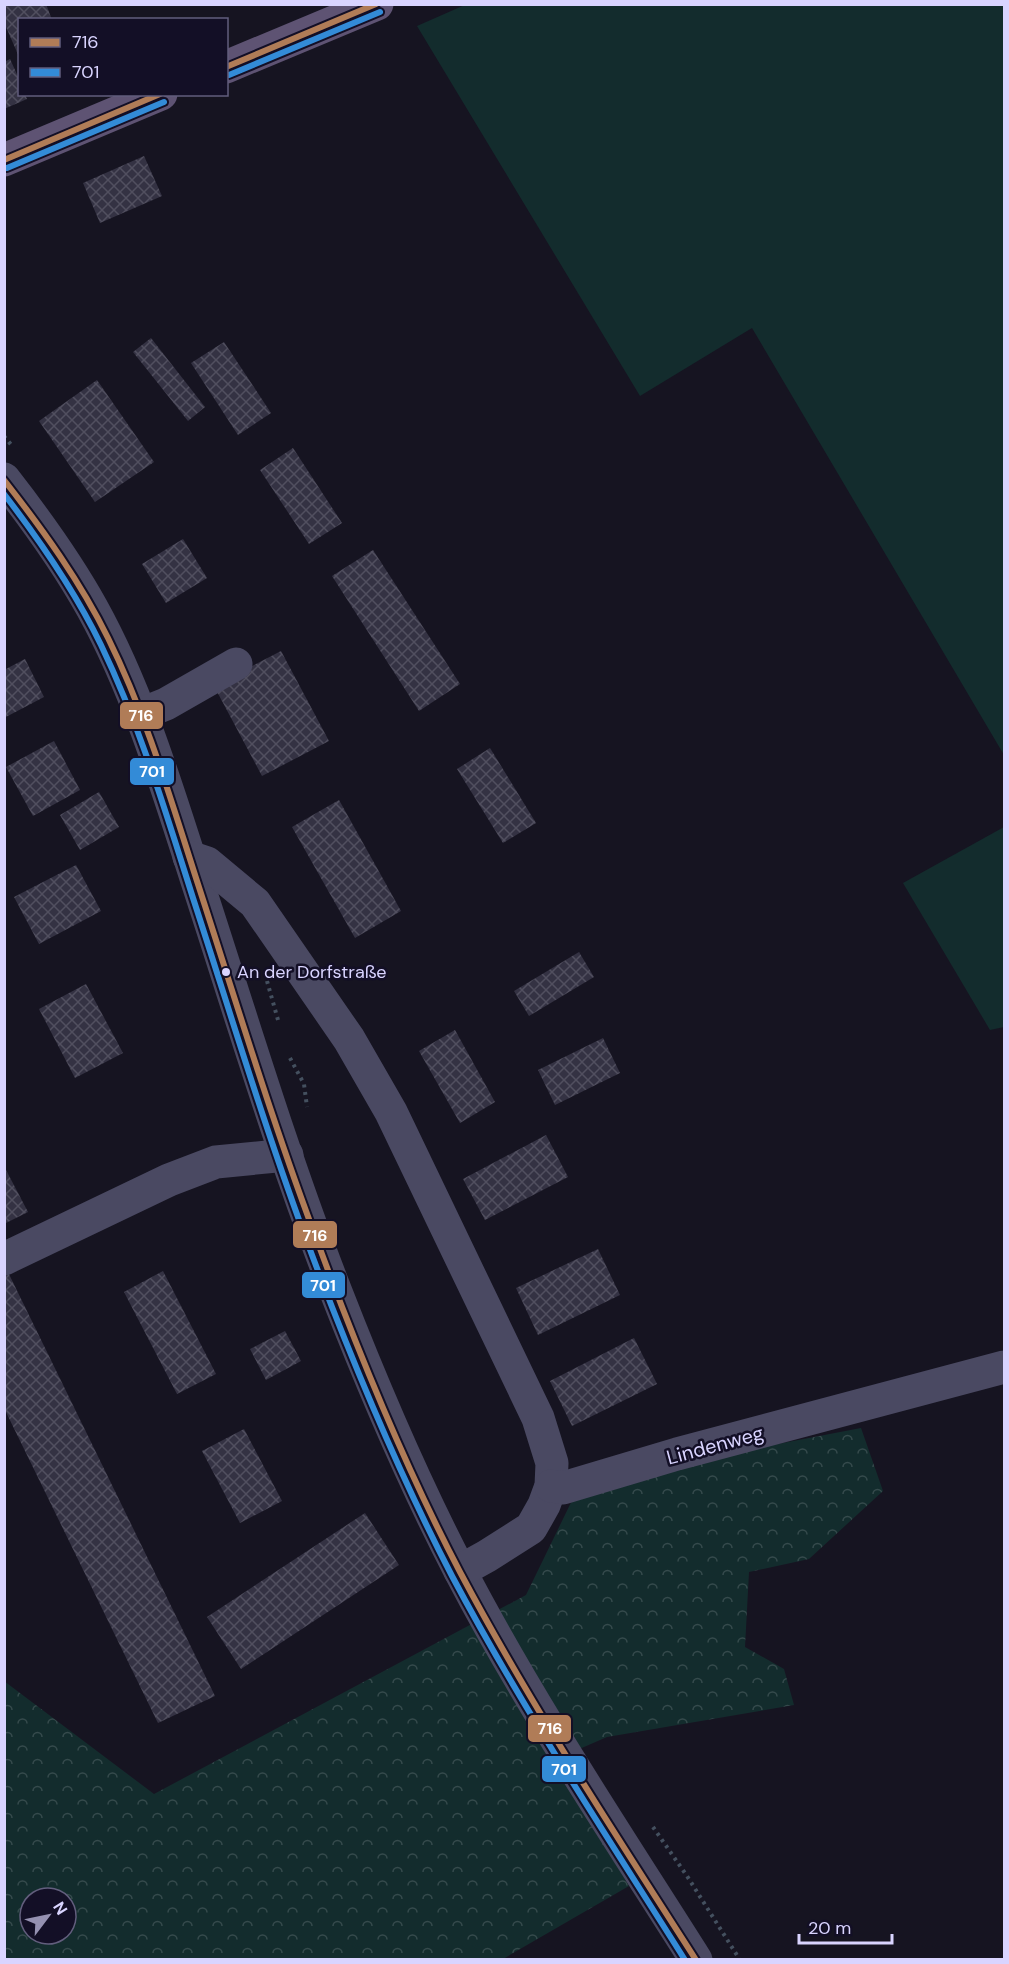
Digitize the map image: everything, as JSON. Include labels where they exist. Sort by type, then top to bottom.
[{"type":"main road","points":[[228,66],[376,4]]},
{"type":"main road","points":[[4,160],[156,96]]},
{"type":"street","points":[[4,479],[60,556],[94,611],[141,714],[287,1155],[335,1290],[380,1401],[460,1571],[522,1683],[696,1959]]},
{"type":"street","points":[[141,714],[166,704],[236,664]]},
{"type":"street","points":[[189,856],[207,863],[255,903],[349,1039],[391,1112],[538,1418],[552,1463],[551,1486],[544,1505],[531,1528],[460,1571]]},
{"type":"street","points":[[4,1259],[169,1180],[216,1162],[287,1155]]},
{"type":"street","name":"Lindenweg","points":[[551,1486],[563,1488],[677,1454],[1005,1367]]},
{"type":"path","points":[[266,978],[279,1022]]},
{"type":"path","points":[[289,1055],[304,1084],[308,1118]]},
{"type":"path","points":[[687,1876],[740,1959]]},
{"type":"green space","points":[[467,4],[1004,5],[1004,755],[752,328],[640,396],[417,26]]},
{"type":"green space","points":[[1004,827],[1004,1027],[990,1030],[903,883]]},
{"type":"green space","points":[[861,1428],[883,1491],[809,1559],[749,1572],[745,1647],[784,1669],[794,1705],[607,1737],[554,1760],[629,1886],[503,1959],[5,1959],[4,1681],[154,1794],[526,1595],[581,1482]]},
{"type":"building","points":[[4,4],[46,4],[51,18],[18,18],[18,54],[4,27]]},
{"type":"building","points":[[10,59],[18,77],[18,96],[26,96],[27,99],[4,109],[4,62]]},
{"type":"building","points":[[144,156],[162,196],[100,223],[83,183]]},
{"type":"building","points":[[151,338],[205,407],[188,421],[133,352]]},
{"type":"building","points":[[224,342],[271,413],[238,435],[191,363]]},
{"type":"building","points":[[97,380],[154,462],[95,502],[39,421]]},
{"type":"building","points":[[293,448],[342,523],[309,544],[260,470]]},
{"type":"building","points":[[183,539],[207,578],[166,603],[142,564]]},
{"type":"building","points":[[373,550],[460,684],[419,711],[332,576]]},
{"type":"building","points":[[281,651],[329,741],[262,776],[214,686]]},
{"type":"building","points":[[25,659],[44,697],[4,718],[4,670]]},
{"type":"building","points":[[54,741],[80,790],[33,816],[6,767]]},
{"type":"building","points":[[490,748],[536,823],[503,843],[457,769]]},
{"type":"building","points":[[99,792],[119,827],[80,850],[60,815]]},
{"type":"building","points":[[339,800],[401,911],[355,938],[292,827]]},
{"type":"building","points":[[76,865],[101,911],[39,944],[14,897]]},
{"type":"building","points":[[579,952],[594,977],[529,1016],[514,991]]},
{"type":"building","points":[[86,984],[123,1053],[75,1078],[39,1009]]},
{"type":"building","points":[[455,1030],[495,1102],[460,1123],[419,1051]]},
{"type":"building","points":[[603,1038],[620,1073],[555,1105],[538,1070]]},
{"type":"building","points":[[546,1135],[568,1177],[485,1220],[463,1179]]},
{"type":"building","points":[[6,1170],[28,1212],[4,1224],[4,1171]]},
{"type":"building","points":[[598,1249],[620,1295],[538,1335],[516,1288]]},
{"type":"building","points":[[4,1264],[215,1696],[158,1723],[4,1408]]},
{"type":"building","points":[[163,1271],[216,1374],[177,1394],[124,1292]]},
{"type":"building","points":[[285,1331],[301,1361],[266,1380],[250,1349]]},
{"type":"building","points":[[634,1338],[657,1384],[572,1426],[550,1381]]},
{"type":"building","points":[[244,1429],[282,1501],[240,1523],[202,1451]]},
{"type":"building","points":[[365,1513],[399,1565],[241,1669],[207,1617]]},
{"type":"transit line","name":"716","points":[[228,66],[376,4]]},
{"type":"transit line","name":"701","points":[[229,75],[380,12]]},
{"type":"transit line","name":"716","points":[[4,160],[155,96]]},
{"type":"transit line","name":"701","points":[[7,168],[164,102]]},
{"type":"transit line","name":"716","points":[[4,480],[73,576],[122,667],[167,787],[255,1063],[302,1200],[367,1370],[402,1452],[460,1572],[515,1671],[696,1960]]},
{"type":"transit line","name":"701","points":[[4,494],[69,586],[101,645],[128,707],[162,802],[293,1204],[358,1372],[412,1496],[452,1576],[507,1674],[685,1960]]},
{"type":"place","name":"An der Dorfstraße","points":[[226,972]]}]
